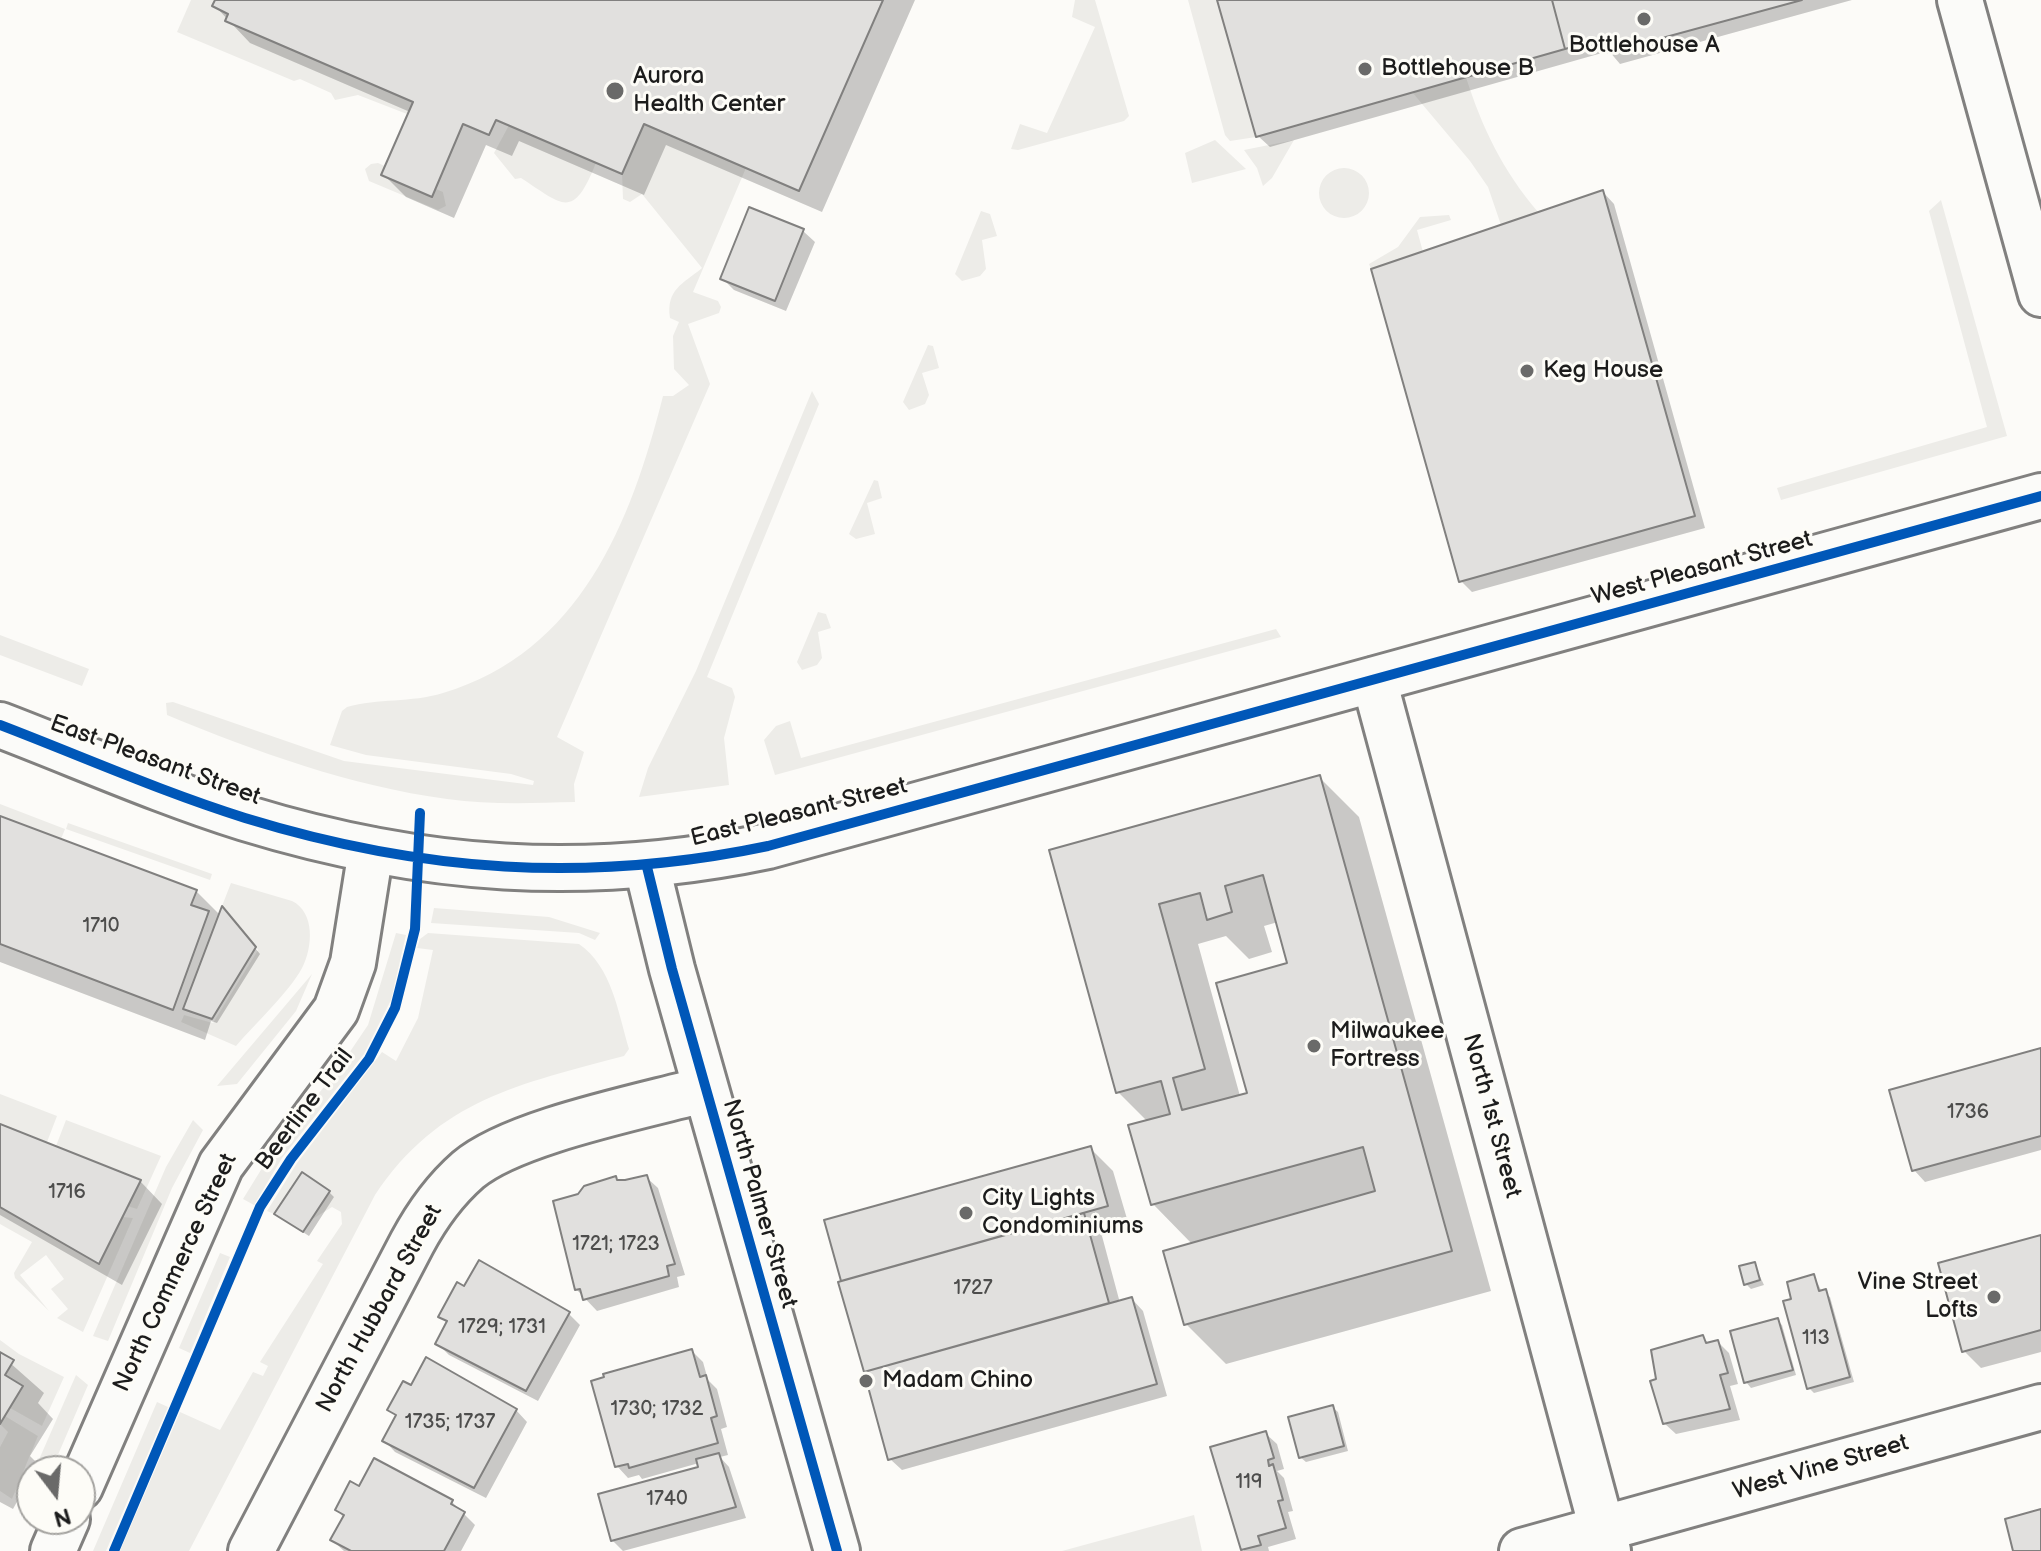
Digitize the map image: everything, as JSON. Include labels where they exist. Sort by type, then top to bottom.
[{"type":"street","points":[[1960,0],[2041,294]]},
{"type":"street","name":"West Pleasant Street","points":[[1374,680],[2041,496]]},
{"type":"street","name":"East Pleasant Street","points":[[0,725],[244,818],[371,850],[455,864],[518,869],[647,867],[768,846],[1374,680]]},
{"type":"street","name":"North 1st Street","points":[[1374,680],[1605,1540]]},
{"type":"street","name":"North Commerce Street","points":[[94,1455],[221,1165],[336,1010],[353,963],[371,850]]},
{"type":"street","name":"North Palmer Street","points":[[647,867],[706,1089],[837,1551]]},
{"type":"street","name":"North Hubbard Street","points":[[251,1551],[412,1243],[443,1195],[470,1168],[497,1152],[537,1136],[706,1089]]},
{"type":"street","name":"West Vine Street","points":[[1522,1551],[1605,1540],[2041,1407]]},
{"type":"shaded area","points":[[191,0],[215,0],[228,14],[226,21],[413,102],[407,114],[358,95],[335,100],[331,93],[300,79],[294,81],[177,32]]},
{"type":"shaded area","points":[[1075,0],[1095,0],[1129,116],[1124,121],[1018,150],[1011,149],[1020,124],[1047,133],[1095,27],[1072,17]]},
{"type":"shaded area","points":[[1188,0],[1217,0],[1256,137],[1230,141],[1225,135]]},
{"type":"shaded area","points":[[1466,77],[1495,148],[1514,181],[1538,212],[1501,225],[1488,187],[1412,92]]},
{"type":"shaded area","points":[[644,124],[746,168],[693,292],[718,301],[721,307],[719,313],[688,324],[710,384],[557,737],[584,752],[574,784],[575,802],[463,801],[375,786],[270,754],[167,715],[166,703],[173,702],[344,761],[533,785],[534,781],[511,774],[366,755],[330,745],[342,711],[347,707],[443,693],[490,674],[531,647],[564,614],[592,577],[615,535],[650,444],[663,396],[673,396],[689,385],[674,369],[673,336],[679,322],[670,318],[669,308],[677,288],[702,268],[642,194],[630,202],[623,199],[622,174]]},
{"type":"shaded area","points":[[509,125],[596,163],[581,193],[574,200],[558,201],[521,178],[515,179],[494,153]]},
{"type":"shaded area","points":[[1215,140],[1246,169],[1192,183],[1185,153]]},
{"type":"shaded area","points":[[1294,140],[1272,178],[1263,186],[1257,168],[1244,150]]},
{"type":"shaded area","points":[[378,163],[443,192],[446,206],[438,210],[369,181],[365,169]]},
{"type":"shaded area","points":[[1344,168],[1361,176],[1369,193],[1361,210],[1344,218],[1327,210],[1319,193],[1327,176]]},
{"type":"shaded area","points":[[1941,200],[2007,436],[1781,500],[1777,488],[1987,427],[1929,211]]},
{"type":"shaded area","points":[[981,211],[990,214],[997,236],[982,240],[986,269],[980,276],[962,281],[955,274]]},
{"type":"shaded area","points":[[1449,215],[1451,220],[1417,230],[1423,252],[1371,269],[1369,264],[1398,247],[1420,217]]},
{"type":"shaded area","points":[[928,345],[933,346],[939,368],[922,373],[929,395],[925,404],[909,410],[903,402]]},
{"type":"shaded area","points":[[812,391],[819,404],[707,677],[732,688],[735,697],[724,738],[729,785],[639,797],[648,768],[696,671]]},
{"type":"shaded area","points":[[874,480],[878,481],[882,498],[867,503],[875,534],[856,539],[849,534]]},
{"type":"shaded area","points":[[818,612],[826,614],[831,628],[818,632],[822,658],[817,665],[802,670],[797,662]]},
{"type":"shaded area","points":[[1276,629],[1281,637],[775,775],[764,740],[776,726],[790,721],[801,758]]},
{"type":"shaded area","points":[[0,635],[89,669],[82,686],[0,655]]},
{"type":"shaded area","points":[[0,804],[65,829],[61,839],[0,816]]},
{"type":"shaded area","points":[[68,823],[212,874],[210,880],[66,829]]},
{"type":"shaded area","points":[[231,883],[292,901],[305,913],[310,931],[302,968],[281,997],[236,1046],[181,1022],[184,1015],[213,1023],[258,950],[222,906]]},
{"type":"shaded area","points":[[434,908],[549,917],[600,933],[595,940],[579,933],[431,923]]},
{"type":"shaded area","points":[[396,933],[406,935],[391,1000],[364,1054],[282,1158],[254,1205],[243,1199],[272,1152],[339,1068],[368,1025]]},
{"type":"shaded area","points":[[428,933],[579,944],[599,965],[606,978],[629,1049],[624,1056],[550,1076],[484,1100],[454,1116],[426,1137],[375,1195],[189,1551],[120,1551],[180,1412],[220,1430],[253,1372],[263,1376],[268,1366],[260,1362],[323,1264],[317,1261],[342,1224],[341,1212],[332,1207],[311,1220],[330,1191],[302,1172],[274,1214],[267,1211],[297,1163],[382,1052],[396,1061],[418,1018],[433,950],[417,948],[420,939]]},
{"type":"shaded area","points":[[312,974],[296,1011],[237,1084],[217,1086]]},
{"type":"shaded area","points":[[0,1094],[57,1116],[47,1142],[0,1124]]},
{"type":"shaded area","points":[[66,1120],[161,1156],[137,1209],[127,1206],[141,1179],[56,1146]]},
{"type":"shaded area","points":[[193,1120],[203,1130],[172,1188],[108,1341],[93,1336],[166,1167]]},
{"type":"shaded area","points":[[0,1207],[99,1264],[123,1217],[133,1218],[83,1332],[57,1318],[68,1309],[51,1289],[64,1279],[46,1255],[20,1275],[49,1311],[15,1278],[14,1273],[32,1242],[0,1224]]},
{"type":"shaded area","points":[[220,1253],[230,1257],[190,1353],[179,1348]]},
{"type":"shaded area","points":[[0,1340],[19,1354],[64,1377],[42,1426],[10,1408],[23,1386],[5,1375],[13,1360],[0,1352]]},
{"type":"shaded area","points":[[76,1375],[88,1385],[58,1455],[41,1455]]},
{"type":"shaded area","points":[[157,1402],[168,1407],[106,1551],[93,1551]]},
{"type":"shaded area","points":[[5,1416],[38,1436],[30,1455],[16,1455],[16,1489],[12,1499],[0,1491],[0,1447],[8,1432],[0,1424]]},
{"type":"shaded area","points":[[1194,1515],[1202,1551],[1062,1551]]},
{"type":"building","name":"Aurora Health Center","points":[[215,0],[883,0],[799,191],[644,124],[622,174],[496,120],[489,135],[463,124],[432,197],[381,175],[413,102],[225,21],[228,14],[212,6]]},
{"type":"building","name":"Bottlehouse B","points":[[1217,0],[1552,0],[1565,49],[1256,137]]},
{"type":"building","name":"Bottlehouse A","points":[[1552,0],[1802,0],[1607,53],[1603,38],[1565,49]]},
{"type":"building","name":"Keg House","points":[[1603,190],[1695,516],[1459,582],[1371,269]]},
{"type":"building","points":[[749,207],[804,229],[775,301],[720,279]]},
{"type":"building","name":"Milwaukee Fortress","points":[[1320,775],[1452,1251],[1184,1325],[1163,1251],[1375,1191],[1363,1147],[1151,1205],[1128,1125],[1170,1114],[1161,1081],[1116,1093],[1049,850]],"holes":[[[1263,875],[1287,963],[1216,983],[1247,1093],[1182,1110],[1173,1078],[1205,1069],[1159,904],[1200,893],[1207,920],[1232,912],[1225,886]]]},
{"type":"building","points":[[0,816],[197,890],[191,905],[209,911],[173,1010],[0,944]]},
{"type":"building","points":[[222,906],[256,947],[212,1019],[183,1009]]},
{"type":"building","points":[[2041,1048],[2041,1136],[1912,1171],[1889,1090]]},
{"type":"building","points":[[0,1124],[141,1180],[99,1264],[0,1207]]},
{"type":"building","name":"City Lights Condominiums","points":[[1091,1146],[1108,1206],[841,1281],[824,1220]]},
{"type":"building","points":[[302,1172],[330,1191],[303,1232],[274,1214]]},
{"type":"building","points":[[647,1175],[675,1264],[667,1266],[669,1276],[583,1300],[580,1289],[575,1290],[553,1201],[578,1194],[584,1186],[616,1176],[617,1180],[625,1180]]},
{"type":"building","points":[[1084,1213],[1109,1303],[864,1372],[838,1282]]},
{"type":"building","name":"Vine Street Lofts","points":[[2041,1235],[2041,1330],[1962,1352],[1938,1263]]},
{"type":"building","points":[[479,1260],[570,1312],[526,1391],[435,1344],[447,1321],[438,1317],[457,1282],[464,1286]]},
{"type":"building","points":[[1755,1262],[1760,1280],[1744,1285],[1739,1266]]},
{"type":"building","points":[[1814,1274],[1819,1291],[1826,1289],[1850,1377],[1807,1389],[1783,1301],[1791,1299],[1787,1282]]},
{"type":"building","points":[[1132,1297],[1157,1384],[888,1460],[864,1372]]},
{"type":"building","points":[[1778,1318],[1793,1370],[1744,1383],[1730,1331]]},
{"type":"building","points":[[1703,1335],[1706,1343],[1718,1340],[1728,1373],[1720,1375],[1730,1409],[1663,1424],[1650,1381],[1656,1379],[1651,1350]]},
{"type":"building","points":[[692,1349],[700,1377],[706,1375],[717,1416],[711,1418],[718,1443],[629,1468],[628,1464],[615,1467],[591,1381],[604,1377],[603,1374]]},
{"type":"building","points":[[0,1352],[14,1360],[5,1375],[23,1386],[0,1424]]},
{"type":"building","points":[[426,1357],[517,1409],[474,1488],[382,1441],[396,1415],[387,1410],[403,1381],[411,1385]]},
{"type":"building","points":[[1333,1405],[1344,1446],[1299,1458],[1288,1417]]},
{"type":"building","points":[[1266,1431],[1274,1458],[1268,1460],[1269,1466],[1273,1464],[1283,1500],[1278,1501],[1286,1528],[1258,1536],[1261,1545],[1241,1550],[1210,1447]]},
{"type":"building","points":[[719,1453],[736,1507],[611,1541],[598,1494],[698,1467],[696,1459]]},
{"type":"building","points":[[374,1458],[453,1500],[451,1504],[465,1512],[444,1551],[351,1551],[330,1540],[344,1515],[335,1510],[350,1481],[359,1486]]},
{"type":"building","points":[[2041,1509],[2041,1551],[2013,1551],[2005,1519]]},
{"type":"cycle path","points":[[0,725],[214,808],[311,836],[376,850],[440,861],[569,868],[701,858],[768,846],[2041,496]]},
{"type":"cycle path","name":"Beerline Trail","points":[[114,1551],[260,1207],[291,1159],[369,1059],[395,1008],[415,929],[420,813]]},
{"type":"cycle path","points":[[647,867],[672,969],[837,1551]]},
{"type":"place","name":"Bottlehouse A","points":[[1644,19]]},
{"type":"place","name":"Bottlehouse B","points":[[1365,69]]},
{"type":"place","name":"Aurora Health Center","points":[[615,91]]},
{"type":"place","name":"Keg House","points":[[1527,371]]},
{"type":"place","name":"Milwaukee Fortress","points":[[1314,1046]]},
{"type":"place","name":"City Lights Condominiums","points":[[966,1213]]},
{"type":"place","name":"Vine Street Lofts","points":[[1994,1297]]},
{"type":"place","name":"Madam Chino","points":[[866,1381]]}]
